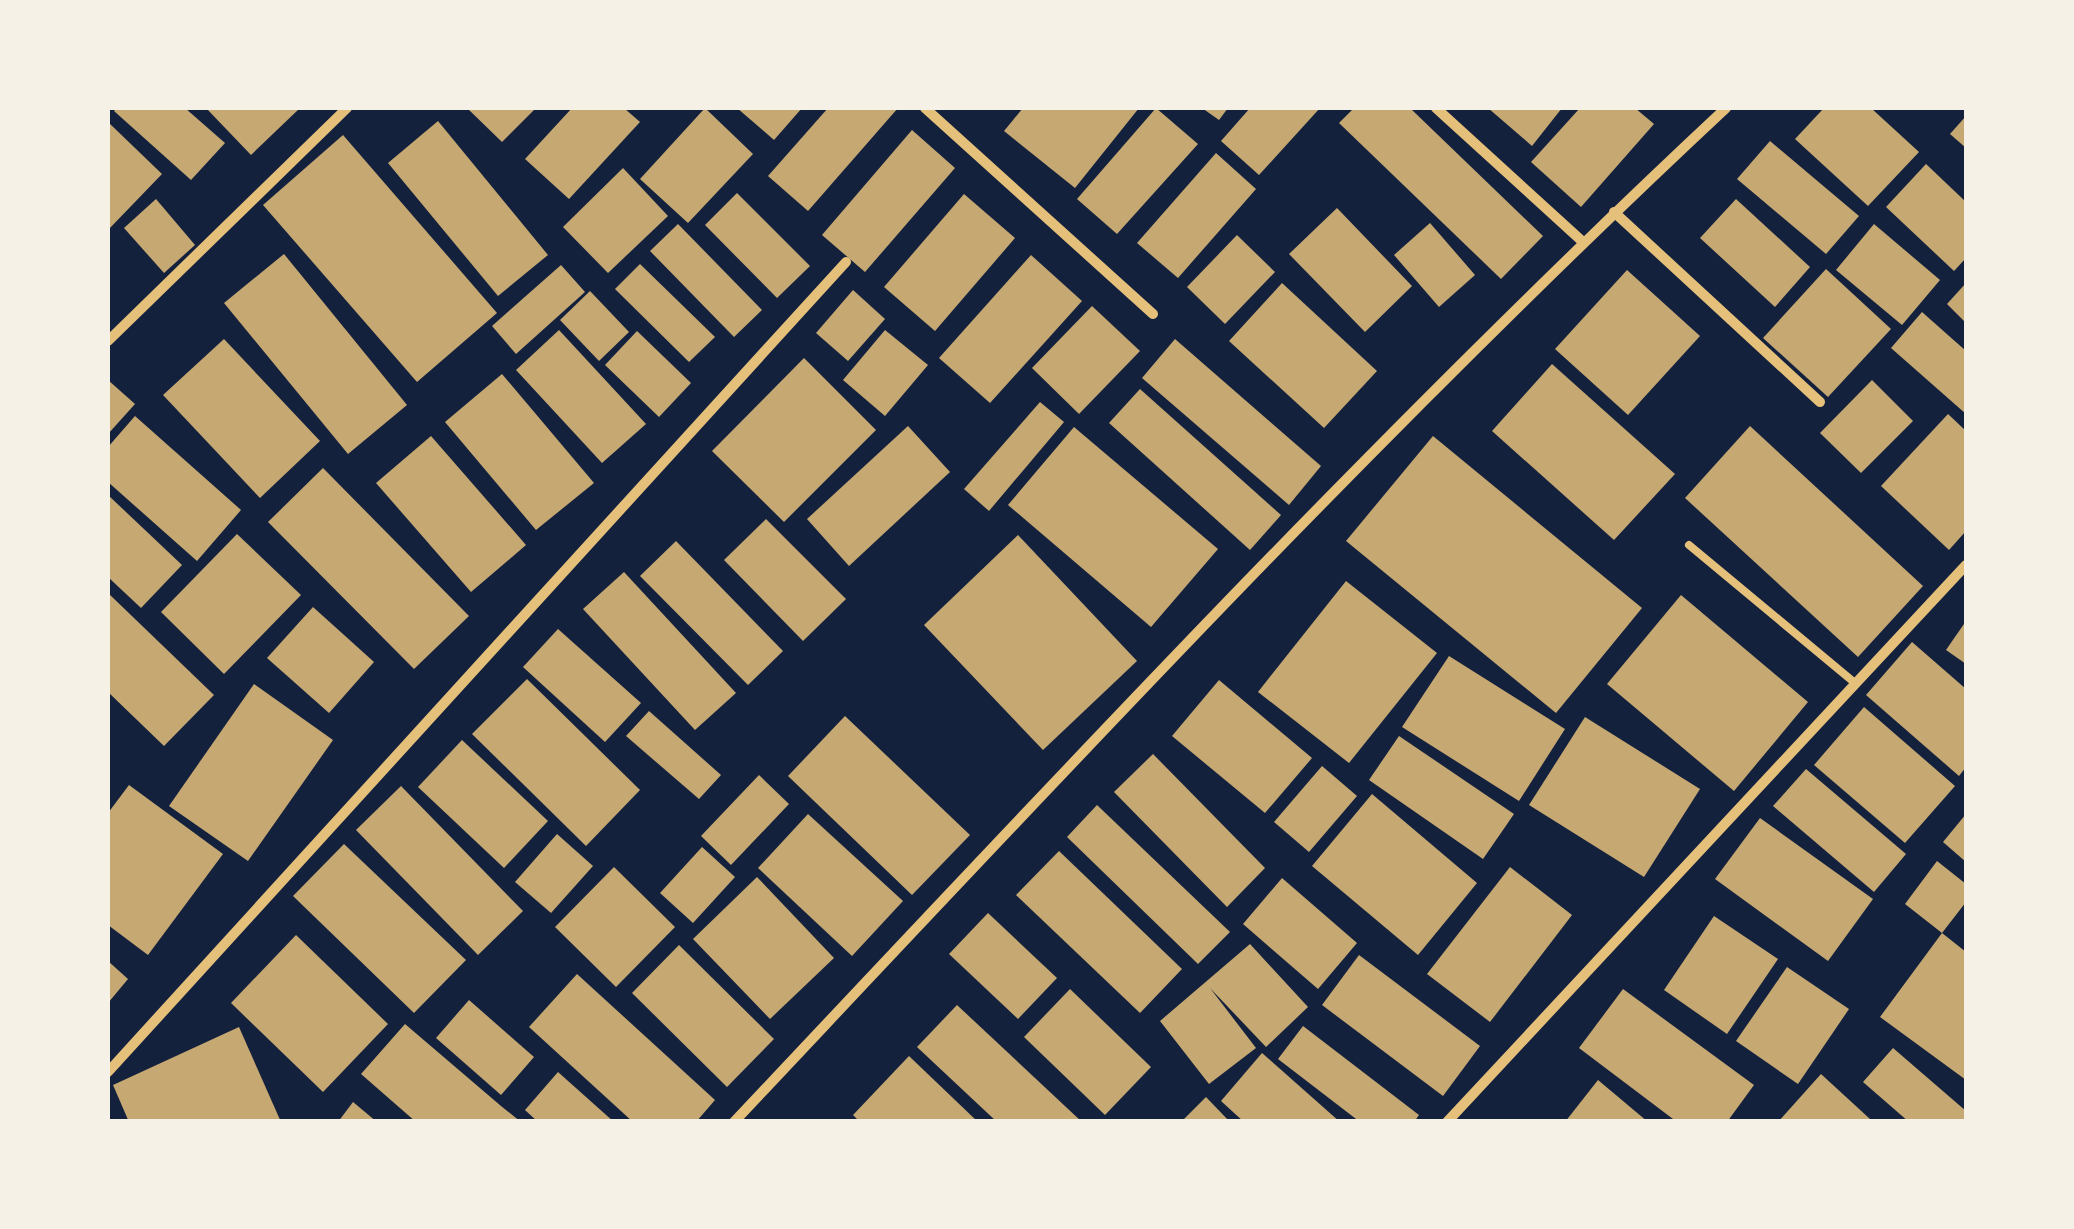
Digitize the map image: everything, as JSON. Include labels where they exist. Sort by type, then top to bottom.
[{"type":"street","points":[[108,341],[346,108]]},
{"type":"street","points":[[925,108],[1152,314]]},
{"type":"street","points":[[1436,108],[1583,242]]},
{"type":"street","points":[[734,1122],[1583,242],[1726,108]]},
{"type":"street","points":[[1614,212],[1820,402]]},
{"type":"street","points":[[108,1072],[846,262]]},
{"type":"street","points":[[1447,1122],[1966,564]]},
{"type":"lane","points":[[1689,545],[1855,683]]},
{"type":"building","points":[[185,108],[225,143],[191,180],[114,111]]},
{"type":"building","points":[[206,108],[300,108],[251,155]]},
{"type":"building","points":[[467,108],[536,108],[502,142]]},
{"type":"building","points":[[572,108],[624,108],[640,122],[569,199],[525,159]]},
{"type":"building","points":[[705,108],[753,154],[688,223],[640,179]]},
{"type":"building","points":[[737,108],[802,108],[774,140]]},
{"type":"building","points":[[828,108],[898,108],[808,211],[768,176]]},
{"type":"building","points":[[1023,108],[1139,108],[1075,188],[1004,131]]},
{"type":"building","points":[[1156,108],[1198,144],[1117,234],[1077,199]]},
{"type":"building","points":[[1202,108],[1228,108],[1219,120]]},
{"type":"building","points":[[1250,108],[1320,108],[1259,175],[1221,141]]},
{"type":"building","points":[[1354,108],[1410,108],[1543,236],[1501,279],[1339,123]]},
{"type":"building","points":[[1488,108],[1562,108],[1532,146]]},
{"type":"building","points":[[1580,108],[1635,108],[1654,124],[1581,207],[1531,162]]},
{"type":"building","points":[[1824,108],[1871,108],[1919,152],[1868,206],[1795,139]]},
{"type":"building","points":[[1966,116],[1966,148],[1950,134]]},
{"type":"building","points":[[438,121],[548,255],[498,296],[388,163]]},
{"type":"building","points":[[108,122],[162,174],[108,230]]},
{"type":"building","points":[[912,130],[955,168],[865,272],[822,235]]},
{"type":"building","points":[[343,135],[497,313],[417,382],[263,205]]},
{"type":"building","points":[[1770,141],[1859,216],[1826,254],[1737,179]]},
{"type":"building","points":[[1216,153],[1256,189],[1178,278],[1137,243]]},
{"type":"building","points":[[1926,164],[1966,202],[1966,258],[1954,271],[1886,207]]},
{"type":"building","points":[[623,168],[668,216],[608,273],[563,227]]},
{"type":"building","points":[[737,193],[810,266],[777,298],[705,225]]},
{"type":"building","points":[[964,194],[1015,238],[935,331],[884,287]]},
{"type":"building","points":[[156,199],[195,245],[164,273],[124,228]]},
{"type":"building","points":[[1736,199],[1810,267],[1775,307],[1700,238]]},
{"type":"building","points":[[1337,208],[1412,286],[1365,332],[1289,254]]},
{"type":"building","points":[[1430,223],[1475,275],[1439,307],[1394,255]]},
{"type":"building","points":[[678,224],[762,310],[734,337],[650,251]]},
{"type":"building","points":[[1874,224],[1940,280],[1902,325],[1836,270]]},
{"type":"building","points":[[1237,235],[1275,272],[1225,324],[1187,287]]},
{"type":"building","points":[[284,254],[407,405],[348,454],[224,303]]},
{"type":"building","points":[[1031,255],[1082,301],[990,403],[939,358]]},
{"type":"building","points":[[640,264],[715,337],[689,362],[615,289]]},
{"type":"building","points":[[561,265],[585,292],[516,354],[492,326]]},
{"type":"building","points":[[1826,269],[1891,329],[1828,397],[1763,338]]},
{"type":"building","points":[[1627,270],[1700,336],[1628,415],[1555,349]]},
{"type":"building","points":[[1282,283],[1377,371],[1324,428],[1229,341]]},
{"type":"building","points":[[1966,283],[1966,323],[1947,304]]},
{"type":"building","points":[[853,290],[885,319],[848,361],[816,333]]},
{"type":"building","points":[[590,291],[629,332],[599,361],[560,320]]},
{"type":"building","points":[[1092,306],[1140,351],[1079,414],[1032,368]]},
{"type":"building","points":[[1922,312],[1966,351],[1966,414],[1891,348]]},
{"type":"building","points":[[559,330],[646,424],[602,463],[516,370]]},
{"type":"building","points":[[885,330],[928,365],[885,416],[843,380]]},
{"type":"building","points":[[637,331],[691,383],[659,417],[605,365]]},
{"type":"building","points":[[224,339],[320,441],[260,498],[163,395]]},
{"type":"building","points":[[1175,339],[1321,466],[1289,505],[1142,378]]},
{"type":"building","points":[[804,358],[876,430],[784,522],[712,451]]},
{"type":"building","points":[[1552,364],[1675,474],[1614,540],[1492,431]]},
{"type":"building","points":[[502,374],[594,483],[536,530],[445,422]]},
{"type":"building","points":[[108,380],[135,404],[108,434]]},
{"type":"building","points":[[1872,380],[1913,421],[1861,473],[1820,433]]},
{"type":"building","points":[[1140,389],[1281,515],[1250,550],[1109,423]]},
{"type":"building","points":[[1040,402],[1064,422],[989,511],[964,489]]},
{"type":"building","points":[[1948,414],[1966,431],[1966,531],[1949,550],[1881,486]]},
{"type":"building","points":[[135,416],[241,510],[197,561],[108,482],[108,447]]},
{"type":"building","points":[[908,426],[950,472],[849,566],[807,519]]},
{"type":"building","points":[[1750,426],[1923,586],[1858,657],[1685,498]]},
{"type":"building","points":[[1074,427],[1218,549],[1151,627],[1008,505]]},
{"type":"building","points":[[431,436],[526,545],[471,592],[376,483]]},
{"type":"building","points":[[1433,436],[1642,608],[1556,713],[1346,541]]},
{"type":"building","points":[[323,468],[469,616],[414,669],[268,522]]},
{"type":"building","points":[[108,495],[182,565],[141,608],[108,577]]},
{"type":"building","points":[[766,519],[846,599],[803,641],[724,560]]},
{"type":"building","points":[[237,534],[301,595],[224,674],[161,612]]},
{"type":"building","points":[[1018,535],[1137,661],[1043,750],[924,625]]},
{"type":"building","points":[[676,541],[783,651],[748,685],[640,576]]},
{"type":"building","points":[[624,572],[736,693],[695,730],[583,609]]},
{"type":"building","points":[[1346,581],[1437,653],[1349,763],[1258,692]]},
{"type":"building","points":[[108,593],[214,695],[164,746],[108,692]]},
{"type":"building","points":[[1681,595],[1808,702],[1734,791],[1607,684]]},
{"type":"building","points":[[313,607],[374,662],[329,713],[267,658]]},
{"type":"building","points":[[1966,621],[1966,664],[1946,650]]},
{"type":"building","points":[[558,629],[641,703],[605,742],[523,667]]},
{"type":"building","points":[[1912,642],[1966,689],[1966,767],[1959,776],[1866,695]]},
{"type":"building","points":[[1449,656],[1565,729],[1519,801],[1402,727]]},
{"type":"building","points":[[527,679],[640,790],[586,846],[472,734]]},
{"type":"building","points":[[1219,680],[1312,758],[1265,813],[1172,736]]},
{"type":"building","points":[[254,684],[333,740],[248,861],[169,806]]},
{"type":"building","points":[[1864,707],[1955,786],[1905,843],[1814,765]]},
{"type":"building","points":[[649,711],[721,775],[699,799],[626,736]]},
{"type":"building","points":[[845,716],[970,835],[912,895],[788,776]]},
{"type":"building","points":[[1585,717],[1700,789],[1644,877],[1529,805]]},
{"type":"building","points":[[1399,736],[1514,814],[1483,859],[1369,780]]},
{"type":"building","points":[[462,740],[548,821],[504,868],[418,787]]},
{"type":"building","points":[[1153,754],[1265,868],[1227,907],[1114,792]]},
{"type":"building","points":[[1322,766],[1357,796],[1309,852],[1274,822]]},
{"type":"building","points":[[1806,769],[1906,854],[1874,892],[1773,806]]},
{"type":"building","points":[[759,775],[789,804],[731,865],[701,836]]},
{"type":"building","points":[[129,785],[223,854],[148,955],[108,925],[108,813]]},
{"type":"building","points":[[401,786],[523,911],[478,955],[356,830]]},
{"type":"building","points":[[1372,794],[1477,883],[1418,955],[1312,866]]},
{"type":"building","points":[[1097,805],[1230,932],[1198,964],[1067,837]]},
{"type":"building","points":[[808,814],[903,901],[852,956],[758,868]]},
{"type":"building","points":[[1966,814],[1966,862],[1943,842]]},
{"type":"building","points":[[1760,818],[1873,899],[1828,961],[1715,879]]},
{"type":"building","points":[[557,834],[593,866],[551,913],[515,882]]},
{"type":"building","points":[[344,844],[466,960],[414,1013],[293,896]]},
{"type":"building","points":[[702,847],[735,877],[693,923],[660,893]]},
{"type":"building","points":[[1059,851],[1182,969],[1140,1013],[1016,895]]},
{"type":"building","points":[[1937,861],[1966,884],[1966,902],[1942,933],[1905,904]]},
{"type":"building","points":[[614,867],[675,927],[616,987],[555,927]]},
{"type":"building","points":[[1510,867],[1572,915],[1490,1022],[1427,974]]},
{"type":"building","points":[[757,877],[834,958],[770,1019],[693,939]]},
{"type":"building","points":[[1282,878],[1357,943],[1318,989],[1243,924]]},
{"type":"building","points":[[988,913],[1057,978],[1018,1019],[949,954]]},
{"type":"building","points":[[1714,916],[1778,959],[1727,1034],[1664,990]]},
{"type":"building","points":[[1942,933],[1966,952],[1966,1080],[1880,1017]]},
{"type":"building","points":[[296,935],[388,1024],[323,1092],[231,1003]]},
{"type":"building","points":[[1250,944],[1308,1007],[1266,1047],[1210,988],[1256,1048],[1209,1084],[1160,1021]]},
{"type":"building","points":[[679,945],[774,1039],[727,1087],[632,993]]},
{"type":"building","points":[[1359,955],[1480,1046],[1443,1096],[1322,1005]]},
{"type":"building","points":[[108,961],[128,979],[108,1003]]},
{"type":"building","points":[[1787,967],[1849,1009],[1798,1084],[1736,1041]]},
{"type":"building","points":[[577,974],[715,1100],[696,1122],[633,1122],[529,1027]]},
{"type":"building","points":[[1070,989],[1151,1067],[1105,1115],[1024,1037]]},
{"type":"building","points":[[1623,989],[1754,1085],[1727,1122],[1677,1122],[1579,1048]]},
{"type":"building","points":[[469,1000],[534,1057],[501,1095],[436,1038]]},
{"type":"building","points":[[957,1005],[1082,1122],[997,1122],[917,1047]]},
{"type":"building","points":[[405,1024],[521,1122],[416,1122],[361,1074]]},
{"type":"building","points":[[1303,1026],[1419,1115],[1414,1122],[1360,1122],[1278,1059]]},
{"type":"building","points":[[239,1027],[281,1122],[129,1122],[113,1085]]},
{"type":"building","points":[[1893,1048],[1966,1111],[1966,1122],[1909,1122],[1863,1082]]},
{"type":"building","points":[[1262,1053],[1340,1122],[1244,1122],[1221,1101]]},
{"type":"building","points":[[909,1056],[978,1122],[860,1122],[853,1115]]},
{"type":"building","points":[[558,1072],[614,1122],[538,1122],[525,1110]]},
{"type":"building","points":[[1821,1074],[1870,1119],[1868,1122],[1778,1122]]},
{"type":"building","points":[[1598,1080],[1648,1122],[1565,1122]]},
{"type":"building","points":[[1206,1097],[1230,1122],[1181,1122]]},
{"type":"building","points":[[353,1102],[377,1122],[338,1122]]}]
